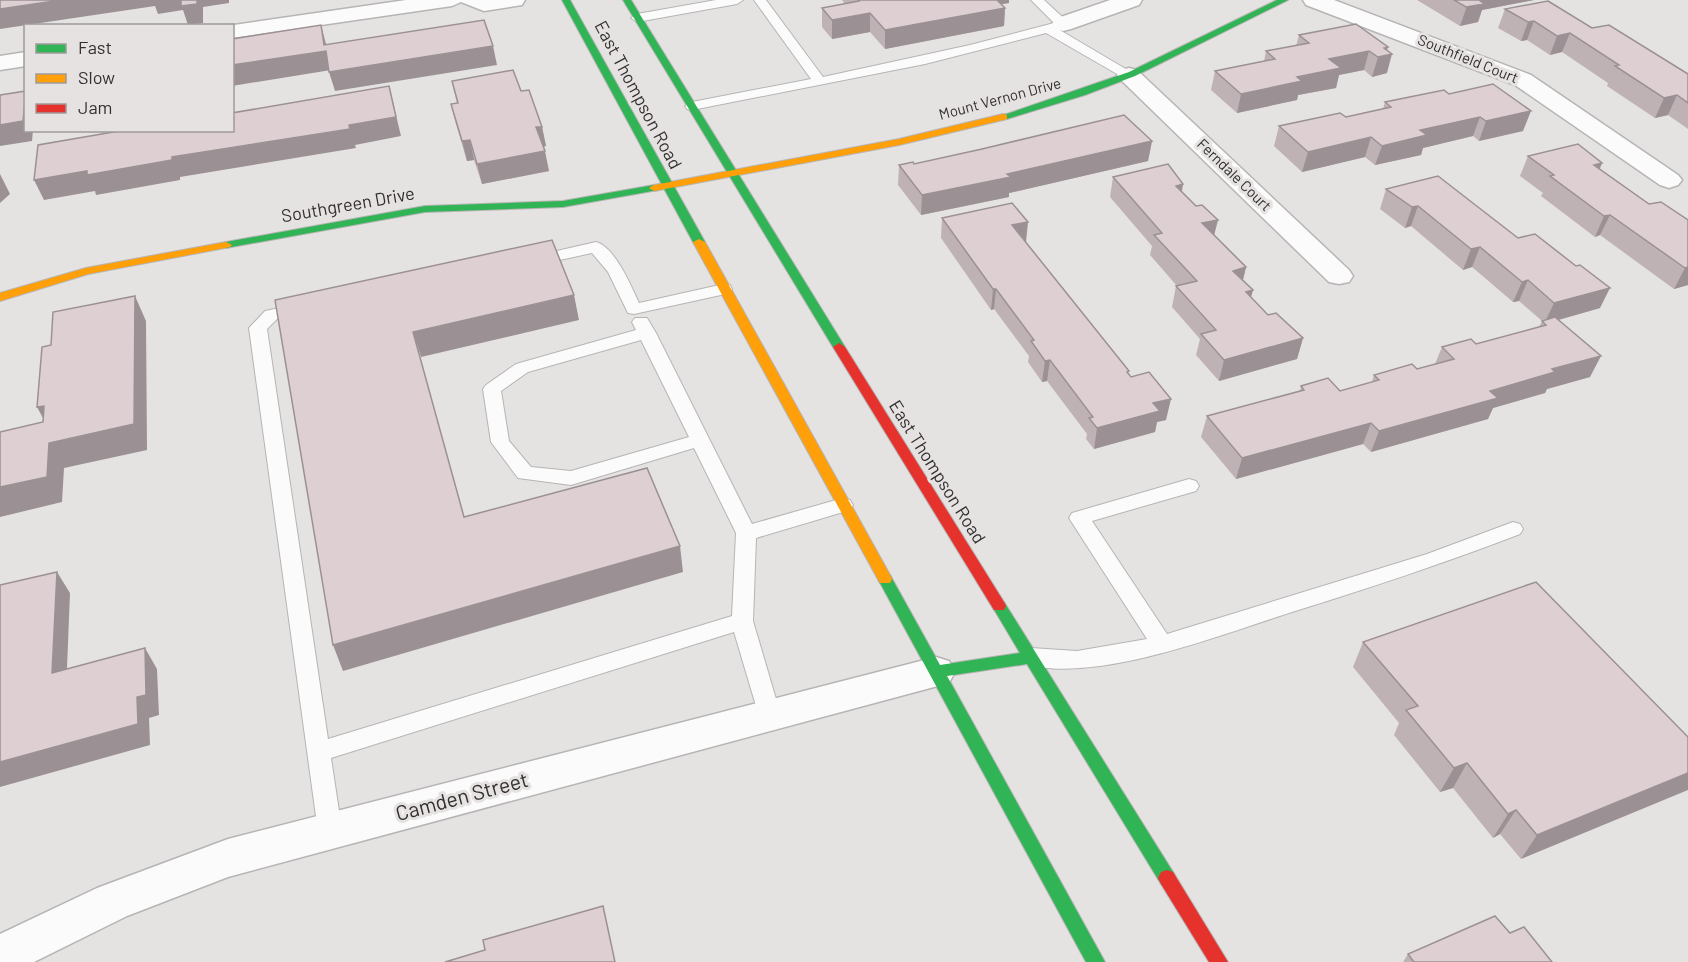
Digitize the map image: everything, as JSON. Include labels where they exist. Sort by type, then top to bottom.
[{"type":"main road","name":"East Thompson Road","points":[[566,0],[1096,962]]},
{"type":"main road","name":"East Thompson Road","points":[[627,0],[1219,962]]},
{"type":"main road","name":"Mount Vernon Drive","points":[[707,178],[975,124],[1065,98],[1129,75],[1284,0]]},
{"type":"main road","name":"Southgreen Drive","points":[[0,297],[86,271],[425,209],[563,204],[707,178]]},
{"type":"main road","points":[[936,672],[1031,657]]},
{"type":"street","points":[[234,30],[452,0]]},
{"type":"street","points":[[470,0],[484,5],[514,0]]},
{"type":"street","points":[[1056,26],[1131,0]]},
{"type":"street","name":"Southfield Court","points":[[1314,0],[1523,80],[1669,180]]},
{"type":"street","points":[[0,63],[24,59]]},
{"type":"street","name":"Ferndale Court","points":[[1129,75],[1339,276]]},
{"type":"street","name":"Camden Street","points":[[0,957],[80,915],[152,884],[228,858],[936,672]]},
{"type":"lane","points":[[638,18],[737,0]]},
{"type":"lane","points":[[760,0],[820,82]]},
{"type":"lane","points":[[1037,0],[1056,26],[1129,75]]},
{"type":"lane","points":[[692,106],[1001,44],[1056,26]]},
{"type":"lane","points":[[515,264],[596,247],[616,272],[746,533],[742,621],[770,716]]},
{"type":"lane","points":[[634,309],[724,289]]},
{"type":"lane","points":[[317,305],[271,315],[258,328],[330,831]]},
{"type":"lane","points":[[647,333],[522,368],[492,389],[500,442],[525,473],[571,478],[700,440]]},
{"type":"lane","points":[[1162,644],[1079,518],[1189,486]]},
{"type":"lane","points":[[746,533],[843,505]]},
{"type":"lane","points":[[1031,657],[1077,660],[1121,654],[1162,644],[1434,559],[1513,529]]},
{"type":"lane","points":[[320,752],[742,621]]},
{"type":"building","points":[[0,0],[61,0],[0,9]]},
{"type":"building","points":[[181,0],[197,0],[197,4],[181,6]]},
{"type":"building","points":[[858,0],[997,0],[1005,8],[885,30],[870,13],[832,20],[822,8]]},
{"type":"building","points":[[1454,0],[1479,0],[1484,4],[1466,7]]},
{"type":"building","points":[[1548,1],[1592,28],[1609,25],[1688,74],[1688,103],[1677,95],[1664,98],[1570,33],[1557,36],[1534,21],[1528,22],[1505,9]]},
{"type":"building","points":[[484,20],[493,46],[329,72],[326,51],[234,65],[234,39],[321,25],[324,45]]},
{"type":"building","points":[[1356,24],[1388,47],[1384,48],[1392,54],[1378,57],[1369,51],[1329,59],[1341,68],[1297,77],[1302,81],[1241,94],[1215,71],[1275,59],[1266,51],[1309,43],[1299,35]]},
{"type":"building","points":[[513,70],[521,91],[529,90],[542,127],[536,127],[545,151],[477,164],[470,140],[462,141],[451,104],[458,103],[452,81]]},
{"type":"building","points":[[1493,84],[1531,111],[1486,121],[1480,117],[1420,130],[1427,135],[1382,146],[1371,137],[1308,152],[1279,126],[1340,113],[1346,117],[1391,107],[1385,102],[1444,90],[1449,94]]},
{"type":"building","points":[[389,86],[396,117],[349,125],[350,129],[172,157],[172,160],[87,175],[87,171],[34,180],[38,145],[113,132],[234,132],[234,113]]},
{"type":"building","points":[[24,91],[23,121],[0,125],[0,95]]},
{"type":"building","points":[[1124,115],[1152,141],[1007,174],[1011,177],[922,195],[899,165],[913,162],[914,164],[982,149]]},
{"type":"building","points":[[1578,144],[1602,163],[1594,165],[1649,204],[1661,202],[1688,220],[1688,267],[1685,268],[1610,215],[1604,216],[1550,176],[1554,175],[1528,156]]},
{"type":"building","points":[[1168,164],[1183,184],[1176,186],[1196,206],[1202,205],[1218,220],[1202,223],[1246,267],[1233,271],[1253,290],[1246,292],[1268,315],[1276,313],[1303,338],[1224,360],[1201,334],[1216,330],[1176,286],[1197,281],[1154,235],[1162,233],[1113,177]]},
{"type":"building","points":[[1438,176],[1518,238],[1535,234],[1576,266],[1580,265],[1610,288],[1554,303],[1528,280],[1522,282],[1480,247],[1471,249],[1418,206],[1412,207],[1386,189]]},
{"type":"building","points":[[1012,203],[1028,222],[1012,225],[1129,371],[1127,372],[1131,377],[1149,372],[1171,399],[1153,403],[1160,411],[1097,428],[1089,418],[1093,417],[1050,360],[1045,361],[1031,341],[1034,340],[996,289],[993,289],[942,218]]},
{"type":"building","points":[[552,240],[574,295],[413,332],[464,517],[647,468],[680,546],[333,645],[275,300]]},
{"type":"building","points":[[135,296],[134,424],[49,443],[47,477],[0,487],[0,432],[43,422],[44,406],[37,407],[42,347],[51,345],[53,312]]},
{"type":"building","points":[[1555,317],[1601,356],[1552,369],[1555,372],[1490,391],[1498,398],[1379,431],[1371,423],[1242,458],[1207,416],[1304,390],[1301,386],[1328,378],[1340,391],[1379,380],[1374,375],[1412,364],[1417,369],[1454,359],[1442,347],[1471,339],[1476,344],[1546,325],[1542,321]]},
{"type":"building","points":[[57,572],[52,673],[145,648],[146,695],[137,697],[138,724],[0,762],[0,585]]},
{"type":"building","points":[[1536,582],[1688,737],[1688,773],[1537,835],[1516,810],[1508,814],[1467,763],[1454,768],[1406,710],[1418,706],[1363,642]]},
{"type":"building","points":[[603,906],[615,962],[445,962],[485,950],[483,940]]},
{"type":"building","points":[[1495,916],[1510,933],[1524,927],[1552,962],[1414,962],[1408,954]]},
{"type":"traffic: fast","points":[[566,0],[699,242]]},
{"type":"traffic: fast","points":[[627,0],[839,347]]},
{"type":"traffic: fast","points":[[1003,117],[1082,93],[1132,74],[1284,0]]},
{"type":"traffic: fast","points":[[226,245],[425,209],[563,204],[654,188]]},
{"type":"traffic: fast","points":[[885,579],[1096,962]]},
{"type":"traffic: fast","points":[[999,606],[1167,878]]},
{"type":"traffic: fast","points":[[936,672],[1031,657]]},
{"type":"traffic: slow","points":[[654,188],[899,142],[1003,117]]},
{"type":"traffic: slow","points":[[699,242],[885,579]]},
{"type":"traffic: slow","points":[[0,297],[86,271],[226,245]]},
{"type":"traffic: jam","points":[[839,347],[999,606]]},
{"type":"traffic: jam","points":[[1167,878],[1219,962]]}]
